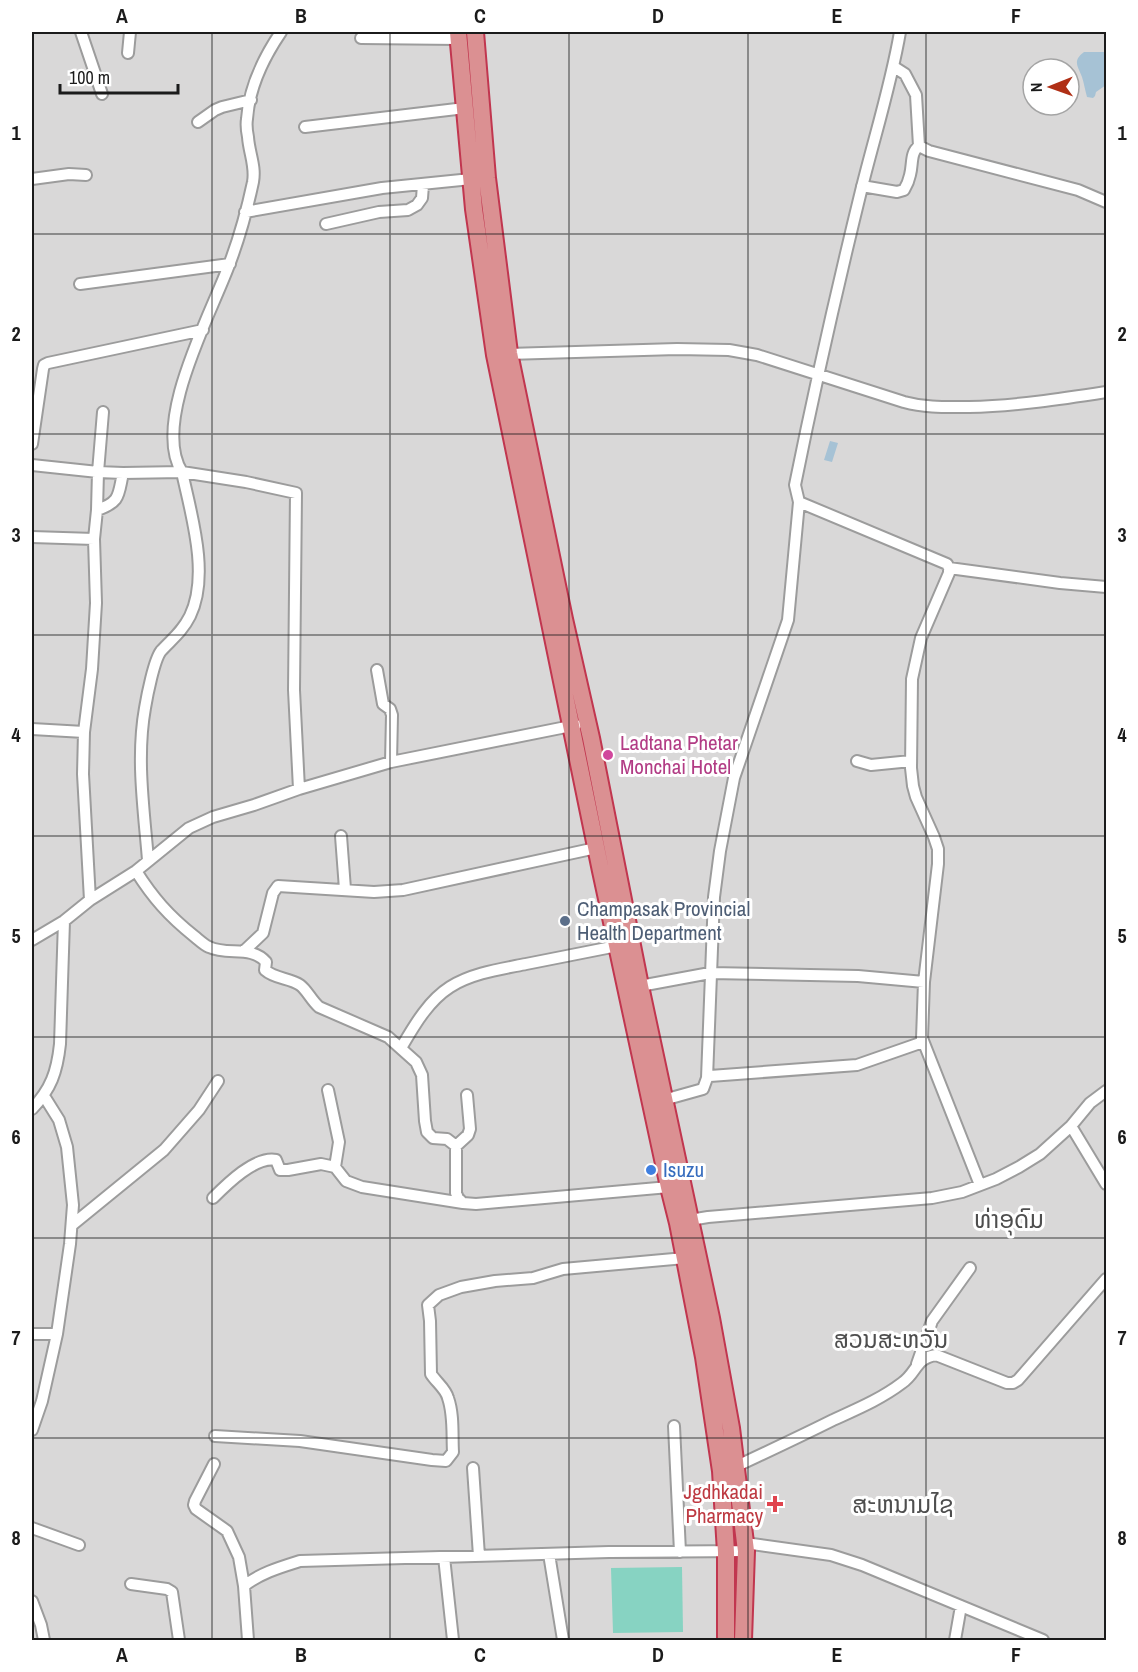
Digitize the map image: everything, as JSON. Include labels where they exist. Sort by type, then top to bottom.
[{"type":"highway","points":[[475,32],[482,208],[502,354],[564,619],[596,848],[617,946],[658,1101],[684,1221],[711,1318],[736,1466],[745,1547],[743,1641]]},
{"type":"highway","points":[[459,35],[471,179],[482,208]]},
{"type":"highway","points":[[580,724],[640,986],[669,1186],[684,1221],[685,1258],[705,1357],[721,1471],[726,1552],[726,1641]]},
{"type":"street","points":[[81,32],[102,94]]},
{"type":"street","points":[[128,53],[130,32]]},
{"type":"street","points":[[148,860],[142,785],[141,747],[144,709],[159,653],[177,636],[190,616],[197,594],[196,538],[182,472],[174,451],[178,400],[185,373],[230,264],[254,180],[254,165],[248,143],[246,120],[253,91],[267,53],[281,32]]},
{"type":"street","points":[[658,1101],[703,1089],[707,1078],[714,897],[725,821],[740,759],[788,620],[799,502],[795,485],[817,375],[862,186],[894,67],[900,32]]},
{"type":"street","points":[[361,38],[459,35]]},
{"type":"street","points":[[894,67],[904,74],[916,95],[919,146]]},
{"type":"street","points":[[198,122],[222,107],[251,100]]},
{"type":"street","points":[[305,127],[465,108]]},
{"type":"street","points":[[862,186],[897,192],[904,190],[910,175],[912,154],[919,146]]},
{"type":"street","points":[[919,146],[939,154],[1078,190],[1107,202]]},
{"type":"street","points":[[32,179],[69,174],[86,175]]},
{"type":"street","points":[[245,212],[382,188],[471,179]]},
{"type":"street","points":[[326,224],[380,212],[408,210],[417,206],[422,198],[423,185]]},
{"type":"street","points":[[80,284],[230,264]]},
{"type":"street","points":[[32,444],[44,365],[204,330]]},
{"type":"street","points":[[502,354],[677,349],[729,350],[757,355],[904,402],[927,407],[1039,402],[1107,392]]},
{"type":"street","points":[[90,900],[83,774],[84,732],[92,669],[96,603],[94,540],[103,412]]},
{"type":"street","points":[[32,465],[98,472],[182,472],[296,493],[294,690],[299,789]]},
{"type":"street","points":[[97,510],[111,506],[118,496],[123,473]]},
{"type":"street","points":[[799,502],[947,564],[949,568],[949,573],[921,638],[912,679],[913,786],[938,849],[924,982],[923,1041],[980,1185]]},
{"type":"street","points":[[33,540],[94,540]]},
{"type":"street","points":[[949,568],[1066,584],[1107,587]]},
{"type":"street","points":[[377,670],[383,704],[390,709],[392,715],[391,762]]},
{"type":"street","points":[[32,940],[64,921],[90,900],[136,870],[189,828],[213,817],[391,762],[580,724]]},
{"type":"street","points":[[32,729],[84,732]]},
{"type":"street","points":[[857,761],[871,765],[911,761]]},
{"type":"street","points":[[341,836],[345,889]]},
{"type":"street","points":[[244,951],[263,933],[273,892],[278,886],[374,892],[403,890],[596,848]]},
{"type":"street","points":[[136,870],[152,896],[181,926],[208,947],[225,952],[244,951],[261,956],[266,962],[265,970],[271,975],[299,984],[319,1007],[388,1037],[401,1048],[416,1062],[422,1075],[427,1132],[433,1138],[447,1140],[456,1146]]},
{"type":"street","points":[[32,1109],[44,1096],[52,1080],[58,1059],[64,921]]},
{"type":"street","points":[[401,1048],[417,1021],[436,1000],[450,987],[469,978],[496,970],[617,946]]},
{"type":"street","points":[[640,986],[710,973],[858,976],[924,982]]},
{"type":"street","points":[[707,1078],[857,1065],[923,1041]]},
{"type":"street","points":[[72,1225],[164,1150],[199,1110],[218,1081]]},
{"type":"street","points":[[328,1090],[339,1142],[335,1167]]},
{"type":"street","points":[[684,1221],[938,1197],[962,1192],[1019,1167],[1040,1155],[1071,1126],[1090,1103],[1107,1091]]},
{"type":"street","points":[[464,1203],[456,1193],[456,1146],[468,1135],[470,1129],[467,1095]]},
{"type":"street","points":[[32,1430],[42,1401],[57,1334],[73,1205],[67,1146],[59,1120],[44,1096]]},
{"type":"street","points":[[1071,1126],[1107,1184]]},
{"type":"street","points":[[213,1198],[228,1183],[258,1162],[272,1159],[276,1160],[280,1170],[321,1164],[335,1167],[346,1181],[362,1187],[476,1204],[669,1186]]},
{"type":"street","points":[[215,1436],[300,1441],[446,1461],[453,1452],[451,1418],[448,1395],[431,1374],[428,1305],[439,1295],[461,1287],[533,1278],[562,1269],[685,1258]]},
{"type":"street","points":[[736,1466],[875,1401],[908,1379],[917,1364],[933,1321],[970,1268]]},
{"type":"street","points":[[917,1364],[928,1356],[936,1355],[1007,1383],[1013,1383],[1107,1278]]},
{"type":"street","points":[[32,1334],[57,1334]]},
{"type":"street","points":[[674,1426],[680,1552]]},
{"type":"street","points":[[214,1464],[194,1505],[196,1509],[228,1532],[239,1557],[244,1586],[248,1641]]},
{"type":"street","points":[[473,1468],[479,1556]]},
{"type":"street","points":[[32,1528],[80,1545]]},
{"type":"street","points":[[244,1586],[266,1573],[300,1561],[609,1552],[726,1552],[745,1547],[831,1555],[862,1565],[1043,1641]]},
{"type":"street","points":[[549,1554],[563,1641]]},
{"type":"street","points":[[444,1557],[453,1641]]},
{"type":"street","points":[[131,1584],[167,1589],[172,1592],[179,1641]]},
{"type":"street","points":[[32,1601],[41,1624],[44,1641]]},
{"type":"street","points":[[955,1641],[961,1606]]},
{"type":"shaded area","points":[[32,32],[1106,32],[1106,1640],[32,1640]]},
{"type":"shaded area","points":[[1084,52],[1106,52],[1106,85],[1096,92],[1093,98],[1087,97],[1081,74],[1081,57],[1079,57]]},
{"type":"shaded area","points":[[830,441],[838,443],[832,462],[824,460]]},
{"type":"shaded area","points":[[682,1567],[683,1632],[613,1633],[611,1568]]},
{"type":"place","name":"Ladtana Phetar Monchai Hotel","points":[[608,755]]},
{"type":"place","name":"Champasak Provincial Health Department","points":[[565,921]]},
{"type":"place","name":"Isuzu","points":[[651,1170]]},
{"type":"place","name":"Jgdhkadai Pharmacy","points":[[775,1504]]},
{"type":"district","name":"ທ່າອຸດົມ","points":[[1009,1220]]},
{"type":"district","name":"ສວນສະຫວັນ","points":[[891,1340]]},
{"type":"district","name":"ສະຫນາມໄຊ","points":[[903,1505]]}]
